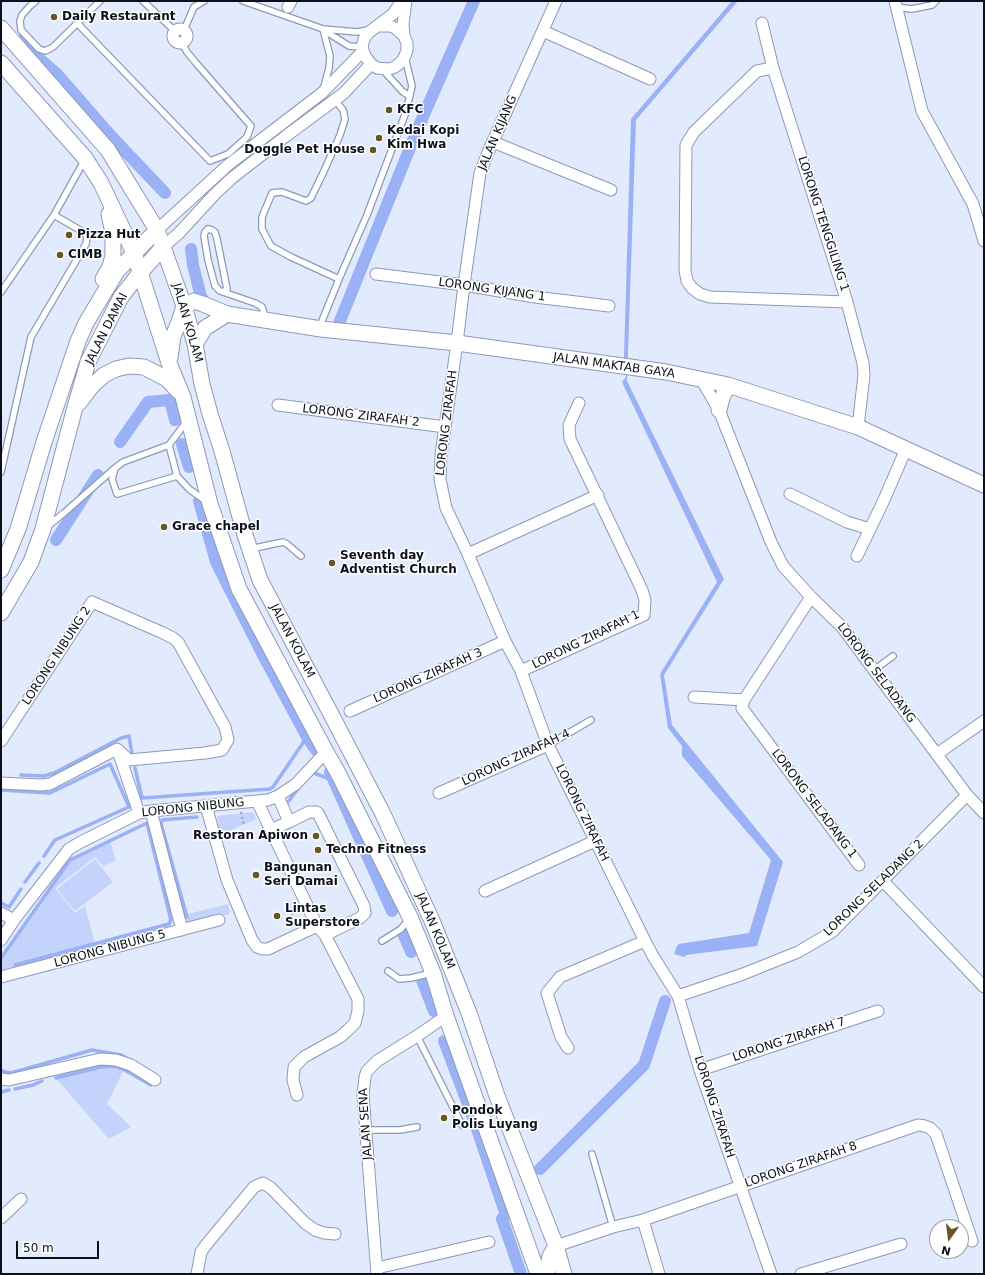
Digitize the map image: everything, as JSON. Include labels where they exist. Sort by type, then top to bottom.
[{"type":"main road","name":"JALAN KOLAM","points":[[1,28],[108,150],[157,230],[184,306],[195,344],[202,384],[210,414],[260,580],[332,714],[386,822],[433,923],[469,1013],[497,1096],[556,1246],[564,1274]]},
{"type":"main road","name":"JALAN KOLAM","points":[[1,63],[85,158],[101,183],[134,253],[169,363],[182,397],[210,504],[240,589],[338,773],[410,917],[433,973],[446,1016],[538,1274]]},
{"type":"main road","points":[[78,341],[86,311],[110,267],[113,255],[113,233],[101,183]]},
{"type":"main road","name":"JALAN DAMAI","points":[[1,570],[18,529],[44,442],[78,341],[86,323],[117,271],[157,230]]},
{"type":"main road","name":"JALAN DAMAI","points":[[1,613],[31,562],[43,529],[88,362],[121,297],[163,247]]},
{"type":"main road","name":"JALAN MAKTAB GAYA","points":[[184,306],[194,301],[227,314],[321,329],[457,343],[666,372],[702,379],[728,385],[858,427],[984,485]]},
{"type":"main road","points":[[169,363],[173,336],[184,306]]},
{"type":"main road","points":[[195,344],[205,328],[227,314]]},
{"type":"main road","points":[[74,411],[91,388],[104,375],[116,369],[129,366],[144,367],[168,380],[182,397]]},
{"type":"main road","points":[[719,410],[722,398],[728,385]]},
{"type":"main road","points":[[326,752],[333,731],[332,714]]},
{"type":"main road","points":[[446,1016],[456,998],[458,987]]},
{"type":"main road","points":[[547,1274],[550,1256],[556,1246]]},
{"type":"street","points":[[402,1],[392,14],[368,33],[364,39],[363,49],[365,56],[371,64],[377,68],[389,69],[395,67],[405,56],[407,50],[403,24],[406,1]]},
{"type":"street","name":"JALAN KIJANG","points":[[457,343],[480,173],[556,1]]},
{"type":"street","points":[[895,4],[922,111],[974,204],[984,241]]},
{"type":"street","name":"LORONG TENGGILING 1","points":[[762,23],[774,68],[847,302],[863,363],[864,375],[858,427]]},
{"type":"street","points":[[375,28],[390,26],[395,28],[404,36]]},
{"type":"street","points":[[179,30],[187,34],[187,38],[182,43]]},
{"type":"street","points":[[543,31],[650,78]]},
{"type":"street","name":"JALAN DAMAI","points":[[157,230],[233,161],[322,93],[363,49]]},
{"type":"street","name":"JALAN DAMAI","points":[[163,247],[179,233],[232,178],[344,93],[371,64]]},
{"type":"street","points":[[774,68],[758,71],[694,132],[686,146],[685,270],[687,281],[692,288],[700,294],[710,297],[847,302]]},
{"type":"street","points":[[493,142],[611,190]]},
{"type":"street","name":"LORONG KIJANG 1","points":[[376,274],[609,306]]},
{"type":"street","name":"LORONG ZIRAFAH","points":[[457,343],[441,456],[440,479],[446,508],[468,554],[505,642],[521,671],[548,745],[645,941],[678,996],[700,1070],[771,1274]]},
{"type":"street","name":"LORONG SELADANG","points":[[702,379],[719,410],[771,542],[783,566],[811,597],[842,627],[967,795],[984,813]]},
{"type":"street","name":"LORONG ZIRAFAH 1","points":[[521,671],[644,615],[645,600],[642,590],[570,439],[569,425],[579,402]]},
{"type":"street","name":"LORONG ZIRAFAH 2","points":[[278,405],[445,427]]},
{"type":"street","points":[[857,556],[906,449]]},
{"type":"street","points":[[790,494],[847,522],[870,529]]},
{"type":"street","points":[[468,554],[598,495]]},
{"type":"street","points":[[694,697],[744,700],[811,597]]},
{"type":"street","name":"LORONG NIBUNG 2","points":[[1,741],[92,602],[162,632],[178,642],[225,727],[228,740],[222,750],[205,753],[122,754],[50,784],[1,783]]},
{"type":"street","name":"LORONG ZIRAFAH 3","points":[[350,711],[505,642]]},
{"type":"street","name":"LORONG SELADANG 1","points":[[744,700],[742,708],[859,865]]},
{"type":"street","points":[[937,754],[984,721]]},
{"type":"street","name":"LORONG ZIRAFAH 4","points":[[439,793],[548,745]]},
{"type":"street","name":"LORONG NIBUNG","points":[[1,940],[14,920],[69,849],[79,843],[139,813],[268,800],[278,796],[296,784],[326,752]]},
{"type":"street","points":[[122,754],[139,813]]},
{"type":"street","name":"LORONG SELADANG 2","points":[[678,996],[743,974],[798,952],[832,932],[967,795]]},
{"type":"street","points":[[278,796],[289,822]]},
{"type":"street","points":[[257,801],[317,926],[325,935],[358,999],[358,1012],[355,1022],[348,1030],[340,1037],[304,1057],[294,1067],[294,1080],[297,1095]]},
{"type":"street","points":[[206,806],[227,880],[252,940],[257,947],[268,949],[317,926]]},
{"type":"street","points":[[151,811],[182,930]]},
{"type":"street","points":[[270,830],[309,812],[318,813],[364,906],[365,913],[360,918],[325,935]]},
{"type":"street","points":[[485,891],[595,841]]},
{"type":"street","points":[[883,881],[984,987]]},
{"type":"street","points":[[1,913],[14,920]]},
{"type":"street","name":"LORONG NIBUNG 5","points":[[1,977],[219,920]]},
{"type":"street","points":[[568,1048],[560,1037],[547,993],[560,977],[645,941]]},
{"type":"street","name":"LORONG ZIRAFAH 7","points":[[700,1070],[878,1011]]},
{"type":"street","name":"JALAN SENA","points":[[377,1271],[363,1095],[364,1077],[367,1071],[377,1061],[446,1016]]},
{"type":"street","points":[[1,1079],[9,1080],[100,1059],[116,1060],[131,1066],[155,1080]]},
{"type":"street","name":"LORONG ZIRAFAH 8","points":[[556,1246],[613,1227],[643,1220],[918,1125],[930,1128],[936,1134],[972,1241]]},
{"type":"street","points":[[197,1274],[201,1252],[206,1245],[254,1187],[263,1183],[271,1188],[305,1223],[315,1230],[324,1233],[336,1234]]},
{"type":"street","points":[[1,1218],[21,1199]]},
{"type":"street","points":[[643,1220],[659,1274]]},
{"type":"street","points":[[377,1271],[489,1242]]},
{"type":"street","points":[[801,1274],[901,1244]]},
{"type":"lane","points":[[36,1],[22,15],[20,21],[21,30],[39,49],[45,51],[54,47],[100,1]]},
{"type":"lane","points":[[143,1],[179,30],[194,7],[204,1]]},
{"type":"lane","points":[[243,1],[323,29],[349,46],[363,49]]},
{"type":"lane","points":[[895,4],[912,9],[932,5],[936,1]]},
{"type":"lane","points":[[77,23],[210,161],[228,154],[247,137],[251,126],[196,63],[182,43]]},
{"type":"lane","points":[[323,29],[357,32],[375,28]]},
{"type":"lane","points":[[322,93],[329,68],[330,56],[323,29]]},
{"type":"lane","points":[[321,329],[322,321],[367,215],[401,128],[412,86],[405,56]]},
{"type":"lane","points":[[383,69],[403,92],[410,96]]},
{"type":"lane","points":[[335,100],[343,110],[345,119],[324,171],[311,198],[306,201],[282,192],[272,193],[262,217],[262,229],[272,246],[339,279]]},
{"type":"lane","points":[[1,292],[54,215],[85,158]]},
{"type":"lane","points":[[1,472],[31,337],[86,244],[87,237],[85,233],[54,215]]},
{"type":"lane","points":[[223,292],[227,289],[217,239],[215,232],[208,229],[204,236],[208,260],[215,286],[220,291],[255,303],[262,307],[264,314],[259,319]]},
{"type":"lane","points":[[43,529],[64,513],[98,482],[123,462],[169,444],[188,419]]},
{"type":"lane","points":[[169,444],[177,476],[189,489],[210,504]]},
{"type":"lane","points":[[115,468],[112,479],[117,494],[177,476]]},
{"type":"lane","points":[[250,549],[283,542],[288,544],[301,556]]},
{"type":"lane","points":[[874,670],[893,656]]},
{"type":"lane","name":"LORONG ZIRAFAH 4","points":[[548,745],[591,720]]},
{"type":"lane","points":[[382,941],[401,928],[410,917]]},
{"type":"lane","points":[[388,971],[399,979],[433,973]]},
{"type":"lane","points":[[417,1036],[462,1125]]},
{"type":"lane","points":[[366,1130],[400,1130],[417,1126]]},
{"type":"lane","points":[[592,1154],[613,1227]]},
{"type":"path","points":[[241,811],[244,825]]},
{"type":"shaded area","points":[[253,812],[256,819],[220,835],[217,816]]},
{"type":"shaded area","points":[[110,841],[116,861],[103,866],[95,857],[55,888],[75,913],[85,906],[95,944],[1,970],[1,958],[70,860]]},
{"type":"shaded area","points":[[95,859],[113,882],[75,911],[57,889]]},
{"type":"shaded area","points":[[228,904],[230,914],[190,924],[188,923],[186,918],[189,917],[188,914]]},
{"type":"shaded area","points":[[100,1062],[125,1067],[107,1104],[131,1127],[109,1139],[52,1074]]},
{"type":"water","points":[[732,1],[738,1],[636,120],[627,381],[724,579],[664,675],[672,725],[783,862],[757,946],[686,955],[685,957],[674,954],[679,944],[749,933],[771,860],[682,756],[682,746],[668,728],[660,674],[717,582],[622,382],[626,377],[624,357],[631,119]]},
{"type":"waterway","points":[[339,325],[418,128],[474,1]]},
{"type":"waterway","points":[[19,41],[57,74],[111,136],[165,193]]},
{"type":"waterway","points":[[191,249],[193,265],[200,293],[203,301],[212,307]]},
{"type":"waterway","points":[[120,442],[148,402],[170,400],[175,420]]},
{"type":"waterway","points":[[182,444],[189,467]]},
{"type":"waterway","points":[[56,540],[98,475]]},
{"type":"waterway","points":[[199,501],[216,562],[264,657],[307,737],[316,750]]},
{"type":"waterway","points":[[21,775],[44,776],[54,773],[121,738],[129,736],[132,754]]},
{"type":"waterway","points":[[135,768],[142,798],[270,789],[273,787],[307,737]]},
{"type":"waterway","points":[[1,790],[50,793],[110,764],[129,807],[55,840],[44,856]]},
{"type":"waterway","points":[[310,773],[311,772],[333,780]]},
{"type":"waterway","points":[[330,772],[392,911]]},
{"type":"waterway","points":[[288,802],[300,786]]},
{"type":"waterway","points":[[187,917],[161,824],[162,820],[197,817]]},
{"type":"waterway","points":[[1,958],[70,860],[147,823],[171,920],[169,924],[15,965]]},
{"type":"waterway","points":[[25,882],[39,863]]},
{"type":"waterway","points":[[1,903],[9,907],[21,889]]},
{"type":"waterway","points":[[402,931],[411,952]]},
{"type":"waterway","points":[[422,980],[434,1011]]},
{"type":"waterway","points":[[540,1169],[644,1065],[665,1001]]},
{"type":"waterway","points":[[444,1041],[475,1123],[506,1215]]},
{"type":"waterway","points":[[1,1070],[11,1073],[92,1050],[121,1055],[126,1058]]},
{"type":"waterway","points":[[56,1078],[101,1067],[115,1066],[151,1085]]},
{"type":"waterway","points":[[15,1089],[33,1085],[42,1081]]},
{"type":"waterway","points":[[1,1092],[9,1090]]},
{"type":"waterway","points":[[508,1213],[502,1219],[521,1274]]},
{"type":"place","name":"Daily Restaurant","points":[[54,17]]},
{"type":"place","name":"KFC","points":[[389,110]]},
{"type":"place","name":"Kedai Kopi Kim Hwa","points":[[379,138]]},
{"type":"place","name":"Doggle Pet House","points":[[373,150]]},
{"type":"place","name":"Pizza Hut","points":[[69,235]]},
{"type":"place","name":"CIMB","points":[[60,255]]},
{"type":"place","name":"Grace chapel","points":[[164,527]]},
{"type":"place","name":"Seventh day Adventist Church","points":[[332,563]]},
{"type":"place","name":"Restoran Apiwon","points":[[316,836]]},
{"type":"place","name":"Techno Fitness","points":[[318,850]]},
{"type":"place","name":"Bangunan Seri Damai","points":[[256,875]]},
{"type":"place","name":"Lintas Superstore","points":[[277,916]]},
{"type":"place","name":"Pondok Polis Luyang","points":[[444,1118]]}]
